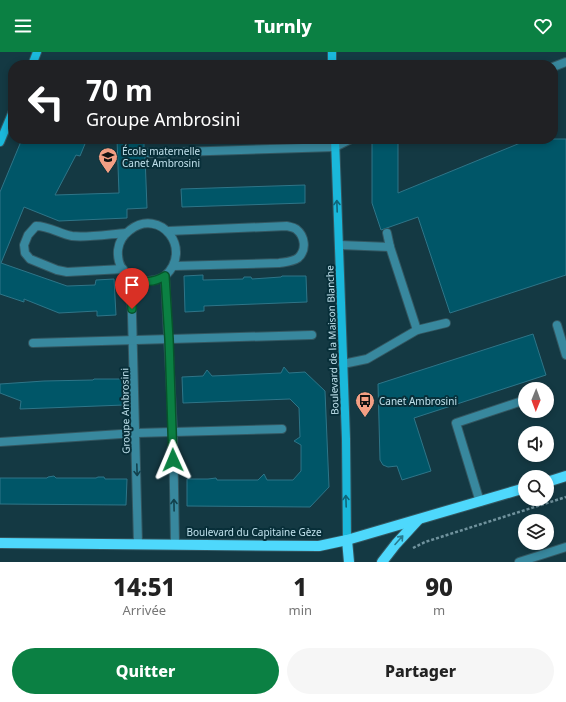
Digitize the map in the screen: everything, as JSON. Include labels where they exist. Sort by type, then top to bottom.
[{"type":"main road","points":[[554,480],[566,476]]},
{"type":"main road","name":"Boulevard du Capitaine Gèze","points":[[0,543],[319,546],[347,540],[518,490]]},
{"type":"main road","points":[[382,562],[418,520]]},
{"type":"main road","points":[[347,540],[349,562]]},
{"type":"street","points":[[0,142],[8,123]]},
{"type":"street","name":"Boulevard de la Maison Blanche","points":[[335,144],[346,439],[347,540]]},
{"type":"lane","points":[[149,153],[316,144]]},
{"type":"lane","points":[[146,223],[158,225],[168,231],[177,247],[177,256],[174,266],[165,276],[158,280],[148,282],[140,281],[132,277],[123,269],[119,260],[118,250],[120,241],[126,233],[135,226],[146,223]]},
{"type":"lane","points":[[123,269],[67,272],[57,270],[30,259],[25,253],[24,245],[28,235],[36,226],[45,226],[64,234],[75,236],[126,233]]},
{"type":"lane","points":[[168,231],[287,226],[295,228],[302,235],[304,241],[303,250],[298,257],[290,262],[174,266]]},
{"type":"lane","points":[[388,233],[390,247],[417,330]]},
{"type":"lane","points":[[339,245],[390,247]]},
{"type":"lane","points":[[165,276],[173,432],[175,544]]},
{"type":"lane","name":"Groupe Ambrosini","points":[[132,277],[138,544]]},
{"type":"lane","points":[[343,364],[367,359],[417,330],[446,323]]},
{"type":"lane","points":[[557,325],[566,355]]},
{"type":"lane","points":[[33,343],[312,335]]},
{"type":"lane","points":[[480,502],[456,423],[518,402]]},
{"type":"lane","points":[[0,442],[136,433],[282,428]]},
{"type":"lane","points":[[519,562],[566,547]]},
{"type":"path","points":[[408,551],[425,542],[566,497]]},
{"type":"building","points":[[558,139],[566,139],[566,275],[450,313],[418,217],[381,230],[372,203],[372,144],[398,144],[398,193],[518,144],[558,144]]},
{"type":"building","points":[[20,144],[85,144],[80,156],[76,155],[55,195],[119,193],[117,144],[144,144],[147,208],[127,209],[127,218],[59,221],[24,207],[1,263],[67,286],[95,285],[96,280],[114,279],[116,315],[97,316],[97,311],[59,313],[24,299],[24,302],[0,294],[0,192]]},
{"type":"building","points":[[305,185],[305,203],[182,207],[181,189]]},
{"type":"building","points":[[203,275],[203,280],[243,279],[244,277],[251,277],[252,279],[282,276],[306,276],[307,302],[204,306],[204,311],[185,312],[184,276]]},
{"type":"building","points":[[533,334],[546,375],[525,382],[518,382],[518,384],[414,418],[431,471],[402,480],[397,466],[388,467],[383,465],[380,460],[378,384]]},
{"type":"building","points":[[284,367],[289,373],[305,372],[325,391],[329,487],[310,507],[187,506],[187,479],[216,478],[217,480],[258,480],[264,474],[267,480],[293,480],[301,471],[301,445],[294,441],[300,437],[299,408],[290,399],[183,403],[182,377],[203,376],[207,370],[212,376],[281,373]]},
{"type":"building","points":[[123,379],[124,405],[20,409],[21,401],[0,393],[0,384]]},
{"type":"building","points":[[54,476],[56,478],[104,477],[105,479],[127,479],[126,505],[0,504],[0,478],[47,478]]},
{"type":"place","name":"École maternelle Canet Ambrosini","points":[[108,174]]},
{"type":"place","name":"Canet Ambrosini","points":[[365,418]]},
{"type":"route","points":[[132,309],[132,277],[140,281],[148,282],[158,280],[165,276],[169,339],[173,460]]}]
